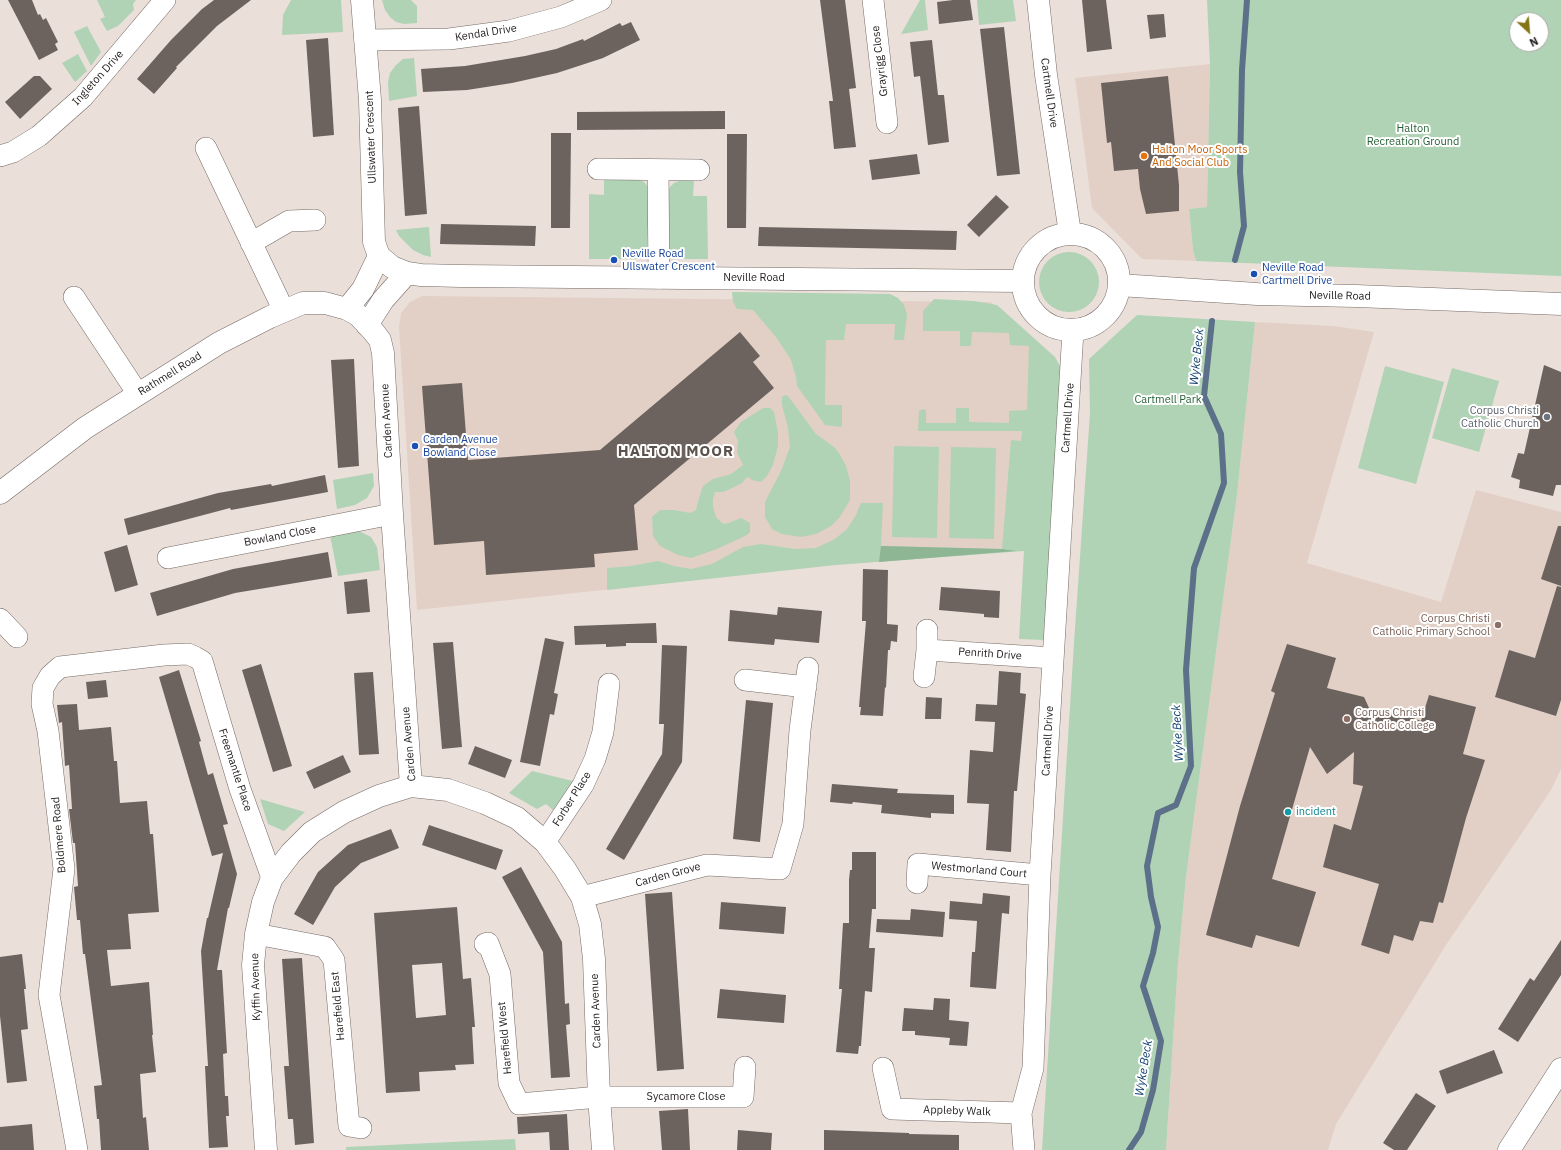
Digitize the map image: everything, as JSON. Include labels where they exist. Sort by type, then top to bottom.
[{"type":"street","name":"Ingleton Drive","points":[[0,156],[13,152],[39,136],[83,98],[165,0]]},
{"type":"street","name":"Ullswater Crescent","points":[[362,0],[370,100],[374,242],[393,266]]},
{"type":"street","name":"Kendal Drive","points":[[365,40],[449,39],[509,31],[561,17],[601,0]]},
{"type":"street","name":"Grayrigg Close","points":[[873,0],[887,122]]},
{"type":"street","name":"Cartmell Drive","points":[[1038,0],[1046,75],[1070,233]]},
{"type":"street","points":[[206,148],[284,311]]},
{"type":"street","points":[[598,169],[699,170]]},
{"type":"street","points":[[658,170],[659,278]]},
{"type":"street","points":[[251,243],[289,221],[316,220]]},
{"type":"street","points":[[1070,233],[1086,236],[1100,243],[1111,254],[1118,269],[1119,285],[1116,300],[1105,317],[1086,328],[1073,331],[1056,328],[1042,321],[1030,309],[1023,293],[1022,281],[1024,266],[1031,253],[1042,242],[1055,236],[1070,233]]},
{"type":"street","points":[[357,316],[363,289],[393,266]]},
{"type":"street","points":[[357,316],[383,300],[393,266]]},
{"type":"street","name":"Neville Road","points":[[393,266],[421,275],[460,276],[1022,281]]},
{"type":"street","name":"Neville Road","points":[[1119,285],[1257,294],[1356,296],[1561,304]]},
{"type":"street","points":[[74,297],[138,394]]},
{"type":"street","name":"Rathmell Road","points":[[0,493],[85,428],[219,343],[270,316],[304,303],[325,303],[357,316]]},
{"type":"street","name":"Carden Avenue","points":[[357,316],[380,340],[383,353],[392,514],[412,786],[448,790],[485,803],[517,818],[545,842],[566,869],[582,897],[590,924],[594,959],[599,1097],[603,1150]]},
{"type":"street","name":"Cartmell Drive","points":[[1024,1150],[1020,1113],[1033,1068],[1040,875],[1073,331]]},
{"type":"street","name":"Bowland Close","points":[[168,558],[392,514]]},
{"type":"street","points":[[0,619],[16,637]]},
{"type":"street","name":"Penrith Drive","points":[[924,677],[927,640],[1053,658]]},
{"type":"street","name":"Boldmere Road","points":[[77,1150],[49,995],[64,869],[48,731],[42,704],[43,688],[50,676],[60,667],[164,655],[188,654],[202,661]]},
{"type":"street","name":"Freemantle Place","points":[[202,661],[240,789],[272,878]]},
{"type":"street","name":"Carden Grove","points":[[582,897],[707,865],[785,875],[793,824],[800,730],[807,677],[745,680]]},
{"type":"street","name":"Forber Place","points":[[545,842],[583,785],[595,759],[603,732],[609,684]]},
{"type":"street","name":"Kyffin Avenue","points":[[266,1150],[253,965],[256,934],[263,902],[272,878],[291,853],[312,832],[344,812],[380,796],[412,786]]},
{"type":"street","name":"Westmorland Court","points":[[918,866],[1040,875]]},
{"type":"street","name":"Harefield East","points":[[256,934],[325,947],[334,960],[349,1126],[361,1128]]},
{"type":"street","name":"Harefield West","points":[[485,944],[488,943],[500,974],[509,1083],[519,1104],[599,1097]]},
{"type":"street","name":"Sycamore Close","points":[[599,1097],[743,1097],[745,1067]]},
{"type":"street","name":"Appleby Walk","points":[[883,1068],[888,1109],[1020,1113]]},
{"type":"street","points":[[1509,1150],[1561,1069]]},
{"type":"shaded area","points":[[1210,64],[1207,207],[1189,209],[1193,250],[1196,261],[1142,259],[1092,208],[1075,78]]},
{"type":"shaded area","points":[[422,296],[991,302],[1060,366],[1052,548],[835,565],[417,610],[399,327],[401,313],[410,302]]},
{"type":"shaded area","name":"Corpus Christi Catholic College","points":[[1255,322],[1334,326],[1374,332],[1307,563],[1441,602],[1476,490],[1561,512],[1561,769],[1551,790],[1446,945],[1336,1124],[1328,1150],[1166,1150],[1178,963],[1186,877],[1237,495]]},
{"type":"green space","points":[[97,0],[136,0],[133,4],[134,10],[118,26],[107,31],[100,19],[105,17]]},
{"type":"green space","points":[[291,0],[341,0],[343,32],[282,35],[283,15]]},
{"type":"green space","points":[[382,0],[411,0],[417,6],[417,23],[404,24],[396,22],[385,10]]},
{"type":"green space","points":[[920,0],[925,0],[928,30],[901,34]]},
{"type":"green space","points":[[977,0],[1013,0],[1016,21],[979,25]]},
{"type":"green space","name":"Halton Recreation Ground","points":[[1207,0],[1561,0],[1561,276],[1196,261],[1193,250],[1189,209],[1207,207],[1210,64]]},
{"type":"green space","points":[[87,26],[101,52],[91,66],[74,32]]},
{"type":"green space","points":[[78,54],[87,71],[75,82],[62,63]]},
{"type":"green space","points":[[414,58],[417,96],[389,101],[388,82],[390,73],[403,59]]},
{"type":"green space","points":[[604,180],[639,180],[644,182],[648,187],[647,254],[640,259],[589,259],[589,194],[604,195]]},
{"type":"green space","points":[[679,181],[694,181],[693,196],[707,196],[708,259],[675,259],[668,253],[668,192],[674,183]]},
{"type":"green space","points":[[429,227],[431,257],[413,250],[399,236],[396,230]]},
{"type":"green space","points":[[1063,252],[1075,252],[1086,257],[1094,265],[1099,276],[1097,294],[1086,307],[1075,312],[1063,312],[1052,307],[1044,299],[1039,288],[1039,276],[1044,265],[1052,257]]},
{"type":"green space","points":[[732,292],[890,294],[898,298],[904,305],[907,314],[904,340],[894,340],[895,324],[846,324],[844,340],[826,340],[825,405],[842,405],[842,427],[825,425],[797,386],[791,360],[776,337],[753,310],[737,309],[733,302]]},
{"type":"green space","points":[[934,299],[974,301],[997,305],[1055,357],[1060,366],[1055,548],[1044,640],[1019,639],[1024,551],[835,565],[607,590],[607,568],[631,566],[658,561],[691,569],[712,564],[743,547],[761,544],[795,549],[816,548],[835,539],[847,529],[856,515],[861,503],[883,503],[881,546],[1002,549],[1011,440],[1021,441],[1022,431],[918,431],[919,411],[923,409],[926,410],[926,423],[956,423],[956,408],[969,408],[969,422],[1009,423],[1009,411],[1027,410],[1029,346],[1010,345],[1009,333],[972,332],[971,346],[960,346],[960,331],[923,331],[923,311]]},
{"type":"green space","name":"Cartmell Park","points":[[1137,315],[1255,322],[1237,495],[1186,877],[1178,963],[1166,1150],[1042,1150],[1090,413],[1089,359]]},
{"type":"green space","points":[[1385,366],[1444,382],[1416,484],[1358,468]]},
{"type":"green space","points":[[1452,368],[1499,381],[1479,452],[1432,438]]},
{"type":"green space","points":[[785,395],[788,396],[816,434],[834,447],[839,453],[846,466],[850,481],[850,500],[840,517],[831,526],[816,534],[801,537],[782,534],[772,529],[765,517],[765,502],[781,471],[790,447],[788,428],[782,405],[782,397]]},
{"type":"green space","points":[[763,408],[770,408],[774,412],[778,433],[778,446],[773,465],[767,476],[761,482],[752,480],[749,477],[746,478],[742,483],[730,489],[723,492],[715,492],[713,499],[713,507],[716,517],[722,523],[726,524],[741,518],[750,523],[750,532],[747,535],[717,549],[691,558],[678,555],[660,546],[653,536],[652,517],[660,510],[674,510],[690,513],[696,510],[703,486],[713,479],[731,474],[743,465],[737,452],[738,441],[734,432],[741,422]]},
{"type":"green space","points":[[894,446],[939,447],[937,538],[892,537]]},
{"type":"green space","points":[[951,447],[996,448],[994,539],[949,538]]},
{"type":"green space","points":[[373,473],[374,486],[367,498],[355,505],[337,509],[333,480]]},
{"type":"green space","points":[[351,530],[361,532],[371,537],[377,547],[380,570],[338,576],[330,535]]},
{"type":"green space","points":[[881,546],[1002,549],[1016,551],[879,562]]},
{"type":"green space","points":[[532,771],[573,781],[553,810],[546,804],[537,809],[509,793]]},
{"type":"green space","points":[[260,799],[305,812],[284,831],[268,824]]},
{"type":"green space","points":[[515,1139],[516,1150],[346,1150],[346,1147]]},
{"type":"building","points":[[8,0],[32,0],[38,15],[40,14],[43,20],[46,18],[58,42],[55,44],[58,50],[39,60]]},
{"type":"building","points":[[214,0],[251,0],[217,26],[176,67],[177,68],[154,94],[137,79],[171,40],[202,9]]},
{"type":"building","points":[[820,0],[845,0],[856,88],[849,89],[856,147],[834,149],[829,101],[833,101]]},
{"type":"building","points":[[970,0],[973,20],[939,24],[937,2]]},
{"type":"building","points":[[1082,0],[1106,0],[1112,49],[1087,52]]},
{"type":"building","points":[[1164,14],[1166,37],[1150,39],[1147,15]]},
{"type":"building","points":[[631,22],[640,40],[603,58],[557,73],[512,83],[467,90],[423,92],[421,69],[465,66],[525,56],[556,49],[583,39],[584,41],[620,23],[622,26]]},
{"type":"building","points":[[1004,27],[1020,174],[997,176],[980,29]]},
{"type":"building","points":[[328,38],[334,135],[313,137],[306,40]]},
{"type":"building","points":[[932,40],[938,95],[944,95],[949,142],[928,145],[920,76],[914,77],[910,42]]},
{"type":"building","points":[[34,76],[40,76],[52,89],[20,119],[5,102]]},
{"type":"building","name":"Halton Moor Sports And Social Club","points":[[1168,76],[1179,185],[1179,211],[1146,214],[1140,189],[1138,169],[1114,171],[1111,142],[1107,143],[1101,83]]},
{"type":"building","points":[[419,106],[427,214],[405,216],[398,108]]},
{"type":"building","points":[[725,111],[725,129],[577,130],[577,112]]},
{"type":"building","points":[[551,133],[571,133],[570,228],[551,228]]},
{"type":"building","points":[[727,134],[747,134],[746,228],[727,228]]},
{"type":"building","points":[[917,154],[920,174],[872,180],[869,160]]},
{"type":"building","points":[[996,195],[1009,207],[979,237],[967,225]]},
{"type":"building","points":[[441,224],[536,226],[535,246],[440,244]]},
{"type":"building","points":[[759,227],[957,231],[956,250],[758,246]]},
{"type":"building","points":[[740,332],[760,356],[753,362],[774,388],[634,505],[638,550],[594,554],[595,567],[486,575],[484,541],[434,545],[422,386],[462,383],[468,460],[600,450]]},
{"type":"building","points":[[354,359],[359,466],[338,468],[331,360]]},
{"type":"building","name":"Corpus Christi Catholic Church","points":[[1544,365],[1561,372],[1561,485],[1556,485],[1553,496],[1519,488],[1520,480],[1511,477],[1518,453],[1524,454]]},
{"type":"building","points":[[325,475],[328,492],[231,510],[230,508],[128,535],[124,519],[218,493],[271,484],[272,486]]},
{"type":"building","points":[[1558,526],[1561,526],[1561,586],[1541,579]]},
{"type":"building","points":[[127,545],[138,585],[115,592],[104,552]]},
{"type":"building","points":[[328,552],[332,577],[235,593],[157,616],[150,593],[233,569]]},
{"type":"building","points":[[863,569],[888,570],[887,624],[898,625],[897,642],[891,641],[890,650],[888,650],[883,716],[860,715],[861,707],[859,707],[866,621],[862,621]]},
{"type":"building","points":[[367,579],[370,612],[347,614],[344,582]]},
{"type":"building","points":[[1557,586],[1561,587],[1561,700],[1556,716],[1495,697],[1509,650],[1535,658]]},
{"type":"building","points":[[941,587],[1000,591],[999,618],[984,617],[984,614],[939,610]]},
{"type":"building","points":[[778,607],[822,611],[819,643],[775,639],[774,645],[728,641],[730,610],[777,615]]},
{"type":"building","points":[[656,623],[657,643],[626,643],[626,646],[606,647],[606,644],[575,645],[574,626]]},
{"type":"building","points":[[545,638],[564,642],[554,693],[558,694],[554,715],[550,714],[540,766],[520,762]]},
{"type":"building","points":[[453,642],[462,747],[442,749],[433,643]]},
{"type":"building","points":[[1287,644],[1336,658],[1327,688],[1364,697],[1370,710],[1397,712],[1421,721],[1429,695],[1476,707],[1463,754],[1485,760],[1466,818],[1443,903],[1439,902],[1433,923],[1420,921],[1413,941],[1394,935],[1389,954],[1361,945],[1379,884],[1323,867],[1334,824],[1351,830],[1363,786],[1353,784],[1354,752],[1327,774],[1310,747],[1272,879],[1316,892],[1299,947],[1256,935],[1252,948],[1206,935],[1240,806],[1275,693],[1271,691]]},
{"type":"building","points":[[662,645],[687,646],[682,762],[624,860],[606,849],[662,754],[664,724],[659,724]]},
{"type":"building","points":[[261,664],[292,766],[273,772],[242,670]]},
{"type":"building","points":[[179,670],[201,741],[199,742],[208,775],[213,773],[228,824],[223,825],[237,874],[228,908],[217,970],[222,970],[227,1053],[223,1054],[225,1096],[228,1096],[229,1116],[226,1116],[228,1147],[209,1148],[205,1066],[208,1066],[201,951],[207,918],[223,853],[212,856],[159,677]]},
{"type":"building","points":[[999,671],[1021,673],[1020,693],[1026,694],[1017,791],[1014,791],[1011,852],[986,850],[989,804],[967,803],[970,750],[993,752],[995,722],[975,721],[976,704],[997,705]]},
{"type":"building","points":[[373,672],[379,754],[359,755],[354,673]]},
{"type":"building","points":[[106,680],[108,697],[88,699],[86,682]]},
{"type":"building","points":[[926,697],[942,698],[941,719],[925,719]]},
{"type":"building","points":[[746,700],[773,703],[760,842],[733,839]]},
{"type":"building","points":[[77,704],[79,730],[111,727],[114,761],[117,761],[120,803],[147,801],[150,834],[153,834],[159,912],[128,914],[131,949],[107,950],[111,986],[149,982],[156,1072],[140,1074],[143,1118],[146,1117],[149,1150],[101,1150],[99,1119],[97,1119],[94,1086],[102,1085],[85,954],[83,954],[80,920],[77,920],[74,887],[78,886],[75,843],[73,843],[69,809],[72,809],[69,765],[65,766],[62,722],[59,723],[57,705]]},
{"type":"building","points":[[475,746],[512,760],[505,778],[468,764]]},
{"type":"building","points":[[343,755],[351,772],[314,789],[306,772]]},
{"type":"building","points":[[832,784],[898,789],[897,793],[954,795],[954,814],[931,813],[931,818],[881,813],[882,805],[853,802],[852,804],[830,802]]},
{"type":"building","points":[[429,825],[503,850],[496,870],[422,845]]},
{"type":"building","points":[[391,829],[399,848],[361,863],[335,887],[313,925],[294,914],[318,872],[348,845]]},
{"type":"building","points":[[852,852],[876,852],[876,909],[872,909],[869,948],[875,948],[872,992],[865,991],[861,1046],[859,1046],[858,1054],[836,1052],[842,989],[839,989],[843,923],[849,923],[849,880],[850,870],[852,870]]},
{"type":"building","points":[[521,867],[562,942],[565,1004],[569,1003],[570,1024],[566,1025],[570,1077],[551,1078],[543,952],[502,877]]},
{"type":"building","points":[[672,892],[684,1069],[657,1071],[645,894]]},
{"type":"building","points":[[983,893],[1010,896],[1009,914],[1002,913],[996,989],[970,987],[972,952],[975,952],[977,921],[949,919],[950,901],[982,904]]},
{"type":"building","points":[[721,902],[786,907],[784,934],[719,929]]},
{"type":"building","points":[[457,907],[463,979],[471,978],[475,1027],[472,1027],[474,1064],[455,1065],[456,1070],[419,1072],[420,1091],[386,1093],[374,913]],"holes":[[[442,963],[446,1015],[416,1018],[412,965]]]},
{"type":"building","points":[[911,909],[945,912],[943,937],[876,932],[877,919],[910,920]]},
{"type":"building","points":[[1561,940],[1561,975],[1518,1042],[1498,1029],[1530,978],[1534,981]]},
{"type":"building","points":[[22,954],[28,1029],[21,1030],[27,1081],[7,1083],[0,1016],[0,957]]},
{"type":"building","points":[[302,958],[314,1143],[295,1145],[293,1119],[288,1119],[284,1066],[289,1066],[282,959]]},
{"type":"building","points":[[720,989],[786,995],[784,1023],[717,1018]]},
{"type":"building","points":[[934,998],[950,999],[949,1020],[969,1022],[967,1046],[949,1045],[950,1038],[915,1035],[915,1031],[902,1031],[904,1008],[933,1010]]},
{"type":"building","points":[[1494,1050],[1503,1073],[1447,1094],[1439,1071]]},
{"type":"building","points":[[1416,1093],[1436,1106],[1407,1150],[1394,1150],[1383,1143]]},
{"type":"building","points":[[688,1109],[690,1150],[662,1150],[659,1111]]},
{"type":"building","points":[[567,1114],[569,1150],[550,1150],[549,1132],[518,1134],[517,1117]]},
{"type":"building","points":[[32,1124],[34,1150],[0,1150],[0,1127]]},
{"type":"building","points":[[738,1130],[772,1133],[771,1150],[737,1150]]},
{"type":"building","points":[[824,1130],[959,1135],[959,1150],[824,1150]]},
{"type":"waterway","name":"Wyke Beck","points":[[1235,260],[1244,226],[1240,172],[1242,70],[1247,0]]},
{"type":"waterway","name":"Wyke Beck","points":[[1129,1150],[1141,1132],[1153,1090],[1161,1041],[1143,986],[1153,953],[1158,927],[1151,897],[1147,866],[1158,813],[1176,805],[1191,766],[1186,670],[1194,568],[1224,483],[1221,434],[1204,396],[1212,321]]},
{"type":"place","name":"Halton Moor Sports And Social Club","points":[[1144,156]]},
{"type":"place","name":"Neville Road Ullswater Crescent","points":[[614,260]]},
{"type":"place","name":"Neville Road Cartmell Drive","points":[[1254,274]]},
{"type":"place","name":"Corpus Christi Catholic Church","points":[[1547,417]]},
{"type":"place","name":"Carden Avenue Bowland Close","points":[[415,446]]},
{"type":"place","name":"Corpus Christi Catholic Primary School","points":[[1498,625]]},
{"type":"place","name":"Corpus Christi Catholic College","points":[[1347,719]]},
{"type":"place","name":"incident","points":[[1288,812]]},
{"type":"district","name":"HALTON MOOR","points":[[676,452]]}]
